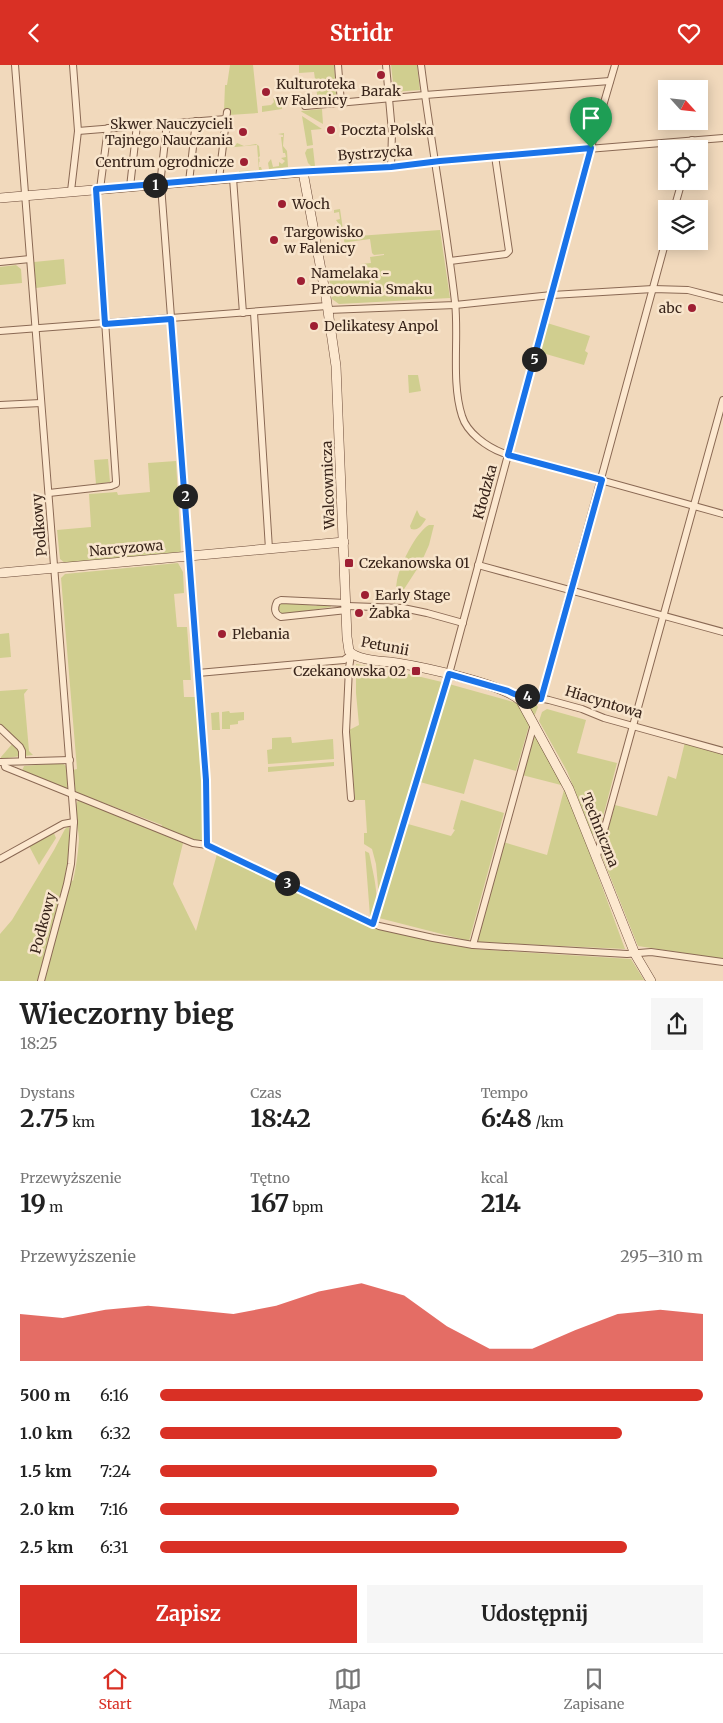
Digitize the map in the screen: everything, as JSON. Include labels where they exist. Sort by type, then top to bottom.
[{"type":"street","name":"Podkowy","points":[[15,65],[74,822],[71,864],[67,885],[41,981]]},
{"type":"street","points":[[71,191],[78,131],[73,65]]},
{"type":"street","points":[[338,65],[342,103]]},
{"type":"street","points":[[386,65],[392,132],[391,167]]},
{"type":"street","points":[[421,65],[450,261],[455,305],[459,400],[464,421],[477,436],[492,448],[508,455],[723,514]]},
{"type":"street","name":"Kłodzka","points":[[373,924],[449,674],[615,65]]},
{"type":"street","points":[[305,107],[389,98],[610,81]]},
{"type":"street","points":[[78,131],[196,121],[226,116],[219,179]]},
{"type":"street","points":[[189,182],[196,121]]},
{"type":"street","points":[[167,123],[160,185],[206,780],[207,845]]},
{"type":"street","points":[[130,187],[137,125]]},
{"type":"street","points":[[49,493],[116,484],[98,189],[108,128]]},
{"type":"street","name":"Bystrzycka","points":[[692,140],[723,138]]},
{"type":"street","name":"Bystrzycka","points":[[0,198],[303,172],[391,167],[436,161],[658,143]]},
{"type":"street","points":[[450,261],[506,254],[508,251],[495,156]]},
{"type":"street","name":"Walcownicza","points":[[303,172],[336,366],[348,648],[352,654],[348,668],[346,732],[351,797]]},
{"type":"street","points":[[233,178],[244,313]]},
{"type":"street","points":[[541,699],[663,250]]},
{"type":"street","points":[[0,262],[30,259]]},
{"type":"street","points":[[0,331],[327,308],[455,305],[552,295],[653,289],[688,291],[723,299]]},
{"type":"street","points":[[254,313],[269,549]]},
{"type":"street","points":[[596,857],[723,400]]},
{"type":"street","points":[[0,405],[41,403]]},
{"type":"street","name":"Narcyzowa","points":[[0,573],[344,542]]},
{"type":"street","points":[[478,565],[723,632]]},
{"type":"street","points":[[347,606],[281,617],[275,610],[277,602],[281,600],[347,606],[403,608],[463,623]]},
{"type":"street","name":"Petunii","points":[[198,673],[344,660],[352,654],[358,657],[407,664],[449,674]]},
{"type":"street","name":"Hiacyntowa","points":[[449,674],[508,691],[514,695],[519,694],[582,709],[604,718],[723,751]]},
{"type":"street","name":"Techniczna","points":[[514,695],[522,702],[561,771],[635,954],[651,981]]},
{"type":"street","points":[[473,945],[534,724]]},
{"type":"street","points":[[0,728],[20,747],[22,761]]},
{"type":"street","points":[[70,760],[2,762],[5,767],[72,795],[193,843],[207,845],[373,924],[473,945],[635,954],[651,952],[723,962]]},
{"type":"street","points":[[0,859],[63,824],[74,822]]},
{"type":"shaded area","points":[[230,65],[253,65],[258,113],[229,115],[224,111],[225,85],[227,85]]},
{"type":"shaded area","points":[[299,65],[334,65],[337,100],[318,101],[314,72],[299,73]]},
{"type":"shaded area","points":[[391,65],[417,65],[420,90],[394,92]]},
{"type":"shaded area","points":[[281,97],[282,109],[262,112],[262,106],[271,105],[274,102],[273,98]]},
{"type":"shaded area","points":[[322,109],[323,124],[301,111]]},
{"type":"shaded area","points":[[302,116],[322,129],[311,130],[313,145],[307,146]]},
{"type":"shaded area","points":[[284,133],[283,146],[287,151],[288,167],[269,169],[268,163],[271,159],[273,167],[279,166],[279,162],[282,164],[285,161],[281,158],[286,157],[285,153],[283,153],[281,137],[283,135],[278,134]]},
{"type":"shaded area","points":[[237,143],[244,146],[256,144],[259,146],[260,156],[258,158],[257,145],[225,148],[226,144],[235,146]]},
{"type":"shaded area","points":[[313,148],[315,166],[311,166],[305,153],[307,149]]},
{"type":"shaded area","points":[[258,158],[260,159],[259,167],[262,170],[239,173],[239,171],[259,170]]},
{"type":"shaded area","points":[[340,209],[344,237],[440,230],[450,298],[339,304],[332,299],[328,271],[361,269],[361,264],[371,263],[370,257],[384,255],[374,255],[372,253],[370,239],[348,242],[345,246],[342,228],[336,220],[340,219],[339,212],[334,213],[334,210]]},
{"type":"shaded area","points":[[64,259],[66,284],[36,288],[34,262]]},
{"type":"shaded area","points":[[16,265],[21,269],[22,283],[0,285],[0,267]]},
{"type":"shaded area","points":[[547,323],[590,336],[585,351],[588,353],[584,365],[539,352]]},
{"type":"shaded area","points":[[408,375],[418,375],[421,391],[409,393]]},
{"type":"shaded area","points":[[108,459],[110,482],[96,484],[94,460]]},
{"type":"shaded area","points":[[176,461],[181,552],[65,563],[60,559],[57,530],[91,527],[89,494],[117,492],[118,495],[150,492],[148,463]]},
{"type":"shaded area","points":[[417,510],[420,516],[426,519],[418,528],[411,529],[410,526]]},
{"type":"shaded area","points":[[429,525],[434,525],[429,545],[421,563],[394,603],[397,580],[405,558],[419,534]]},
{"type":"shaded area","points":[[178,563],[183,572],[184,593],[174,594],[177,627],[187,627],[191,680],[183,680],[184,697],[195,697],[205,798],[205,843],[200,843],[161,827],[162,825],[75,792],[73,770],[77,769],[61,578],[65,574]]},
{"type":"shaded area","points":[[281,602],[316,606],[319,604],[330,605],[331,607],[280,615],[278,610]]},
{"type":"shaded area","points":[[9,633],[11,657],[0,658],[0,634]]},
{"type":"shaded area","points":[[356,664],[442,682],[379,897],[376,864],[372,849],[364,844],[364,833],[367,833],[365,800],[355,800],[349,730],[359,725]]},
{"type":"shaded area","points":[[449,684],[517,703],[530,722],[516,771],[474,759],[464,794],[420,782]]},
{"type":"shaded area","points":[[28,689],[24,694],[29,751],[33,755],[24,756],[23,745],[0,725],[0,691]]},
{"type":"shaded area","points":[[525,698],[532,700],[532,703],[538,707],[534,717],[524,702]]},
{"type":"shaded area","points":[[547,709],[586,720],[577,753],[617,763],[598,836],[592,834],[567,771],[539,721],[542,712]]},
{"type":"shaded area","points":[[229,711],[230,713],[244,712],[244,720],[238,721],[238,724],[230,725],[230,729],[222,729],[222,712]]},
{"type":"shaded area","points":[[219,712],[220,730],[212,730],[211,713]]},
{"type":"shaded area","points":[[535,733],[565,786],[522,775]]},
{"type":"shaded area","points":[[291,737],[292,743],[333,739],[334,759],[268,764],[267,750],[272,749],[272,738]]},
{"type":"shaded area","points":[[685,742],[723,754],[723,959],[638,946],[601,854],[615,805],[657,816],[668,776],[676,779]]},
{"type":"shaded area","points":[[13,743],[18,747],[20,756],[1,759],[1,757]]},
{"type":"shaded area","points":[[334,762],[334,766],[268,772],[268,767]]},
{"type":"shaded area","points":[[62,763],[66,766],[68,791],[22,771],[24,766]]},
{"type":"shaded area","points":[[565,786],[625,949],[476,942],[503,842],[547,855]]},
{"type":"shaded area","points":[[78,800],[183,843],[173,884],[196,931],[217,854],[370,926],[474,949],[631,959],[644,980],[0,981],[0,934],[12,920],[65,829],[69,826],[69,854],[65,875],[73,881],[79,840],[76,815]]},
{"type":"shaded area","points":[[461,800],[504,813],[469,941],[379,918],[408,824],[451,836],[455,830],[453,829]]},
{"type":"shaded area","points":[[53,831],[56,838],[39,865],[28,844]]},
{"type":"shaded area","points":[[365,851],[369,853],[376,894],[375,909],[373,915],[370,916]]},
{"type":"place","name":"Barak","points":[[381,75]]},
{"type":"place","name":"Kulturoteka w Falenicy","points":[[266,92]]},
{"type":"place","name":"Poczta Polska","points":[[331,130]]},
{"type":"place","name":"Skwer Nauczycieli Tajnego Nauczania","points":[[243,132]]},
{"type":"place","name":"Centrum ogrodnicze","points":[[244,162]]},
{"type":"place","name":"Woch","points":[[282,204]]},
{"type":"place","name":"Targowisko w Falenicy","points":[[274,240]]},
{"type":"place","name":"Namelaka - Pracownia Smaku","points":[[301,281]]},
{"type":"place","name":"abc","points":[[692,308]]},
{"type":"place","name":"Delikatesy Anpol","points":[[314,326]]},
{"type":"place","name":"Czekanowska 01","points":[[349,563]]},
{"type":"place","name":"Early Stage","points":[[365,595]]},
{"type":"place","name":"Żabka","points":[[359,613]]},
{"type":"place","name":"Plebania","points":[[222,634]]},
{"type":"place","name":"Czekanowska 02","points":[[416,671]]},
{"type":"route","points":[[591,148],[508,455],[602,480],[541,699],[534,699],[519,694],[514,695],[508,691],[449,674],[373,924],[207,845],[206,780],[171,319],[105,324],[96,189],[161,185],[294,172],[391,167],[591,148]]}]
